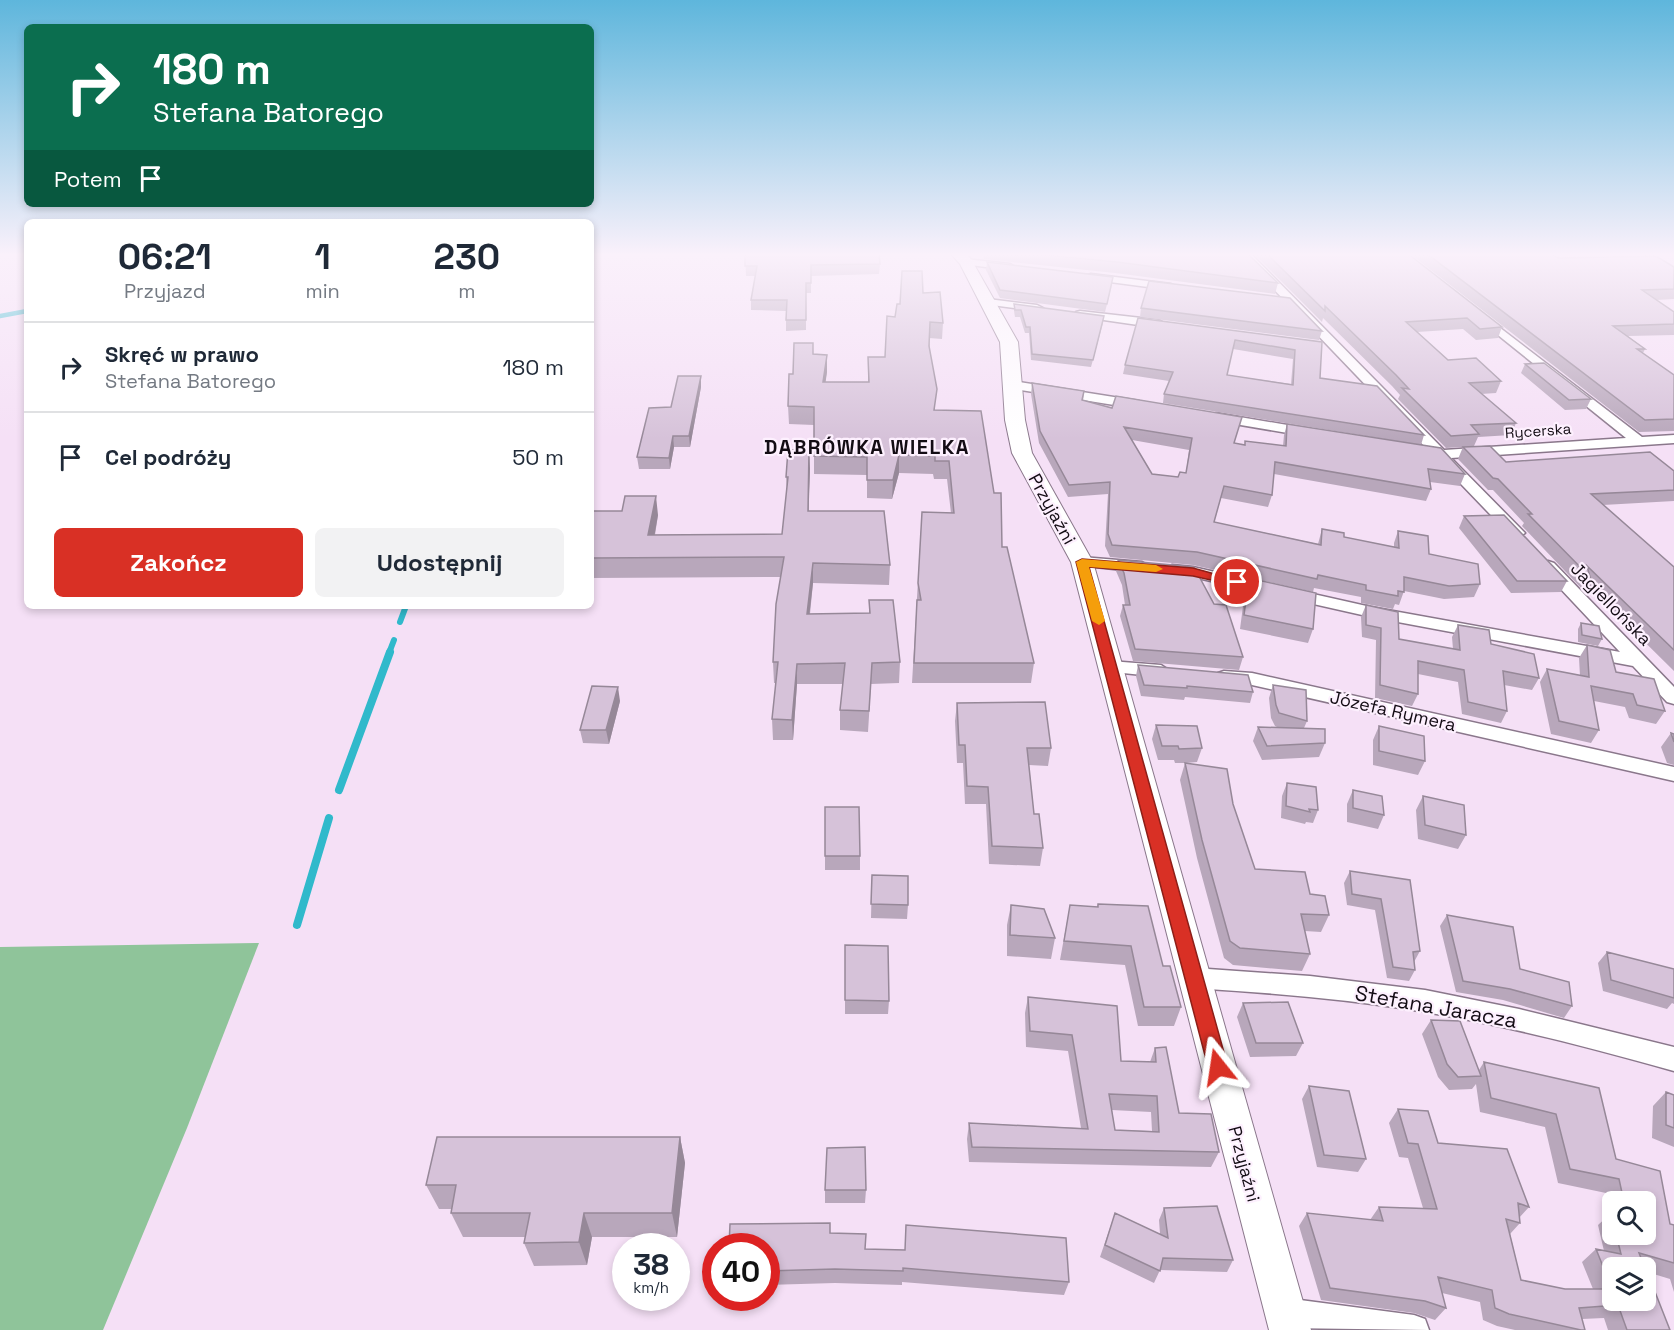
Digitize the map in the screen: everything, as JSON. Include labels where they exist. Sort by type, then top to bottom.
[{"type":"street","name":"Przyjaźni","points":[[995,315],[1009,342],[1015,420],[1022,453],[1082,562],[1287,1322]]},
{"type":"street","points":[[1086,315],[1175,327]]},
{"type":"street","name":"Jagiellońska","points":[[1305,315],[1442,454],[1674,698]]},
{"type":"street","points":[[1479,315],[1639,441]]},
{"type":"street","points":[[1315,345],[1337,348]]},
{"type":"street","points":[[1013,385],[1155,407]]},
{"type":"street","points":[[1201,415],[1329,436]]},
{"type":"street","name":"Rycerska","points":[[1410,449],[1442,454],[1674,440]]},
{"type":"street","points":[[1082,562],[1193,572],[1371,612],[1638,661]]},
{"type":"street","points":[[1110,667],[1174,673]]},
{"type":"street","name":"Józefa Rymera","points":[[1208,675],[1252,679],[1674,774]]},
{"type":"street","name":"Stefana Jaracza","points":[[1194,978],[1295,985],[1426,1001],[1574,1033],[1674,1059]]},
{"type":"street","points":[[1287,1322],[1414,1330]]},
{"type":"green space","points":[[259,943],[187,1128],[103,1330],[0,1330],[0,947]]},
{"type":"building","points":[[786,315],[806,315],[806,320],[786,320]]},
{"type":"building","points":[[895,315],[942,315],[943,323],[930,322],[929,346],[937,389],[934,410],[981,411],[994,493],[1001,493],[1002,547],[1007,547],[1034,663],[914,663],[917,600],[921,600],[918,583],[922,512],[954,513],[949,461],[935,461],[935,456],[899,455],[893,480],[867,480],[867,457],[814,456],[814,407],[788,406],[789,374],[793,374],[794,343],[813,343],[813,354],[827,355],[823,382],[869,382],[868,357],[885,357],[887,316],[895,317]]},
{"type":"building","points":[[1022,315],[1104,316],[1093,360],[1032,354],[1030,327],[1026,327]]},
{"type":"building","points":[[1197,315],[1307,315],[1322,331]]},
{"type":"building","points":[[1334,315],[1487,315],[1502,327],[1480,329],[1467,318],[1406,322],[1448,360],[1476,358],[1501,381],[1469,383],[1516,423],[1471,425],[1479,434],[1451,436],[1402,388],[1409,389]]},
{"type":"building","points":[[1507,315],[1674,315],[1674,324],[1613,326],[1645,349],[1637,349],[1674,375],[1674,419],[1645,420]]},
{"type":"building","points":[[1138,318],[1322,342],[1320,378],[1377,386],[1424,435],[1164,394],[1173,372],[1125,365]],"holes":[[[1235,340],[1295,350],[1293,385],[1227,375]]]},
{"type":"building","points":[[1544,363],[1591,399],[1569,400],[1525,364]]},
{"type":"building","points":[[678,376],[701,376],[689,436],[673,436],[669,458],[637,457],[649,408],[671,407]]},
{"type":"building","points":[[1032,383],[1084,391],[1082,400],[1112,408],[1116,396],[1242,417],[1234,443],[1245,445],[1245,441],[1286,446],[1287,424],[1441,448],[1465,474],[1428,469],[1431,489],[1275,462],[1272,495],[1224,486],[1214,522],[1321,545],[1322,529],[1344,533],[1344,537],[1399,548],[1398,531],[1428,536],[1429,554],[1478,564],[1480,584],[1449,586],[1404,577],[1404,592],[1398,591],[1398,596],[1366,590],[1366,585],[1318,575],[1317,579],[1197,552],[1112,545],[1108,534],[1110,482],[1069,485],[1040,431]],"holes":[[[1124,427],[1192,438],[1186,473],[1180,472],[1178,477],[1152,474]]]},
{"type":"building","points":[[1490,446],[1506,462],[1650,452],[1674,471],[1674,490],[1591,494],[1674,567],[1674,650],[1587,566],[1590,577],[1528,514],[1532,514],[1498,479],[1493,478],[1463,447]]},
{"type":"building","points":[[809,449],[808,511],[884,511],[890,565],[813,563],[807,614],[870,613],[869,600],[893,600],[900,662],[872,663],[869,711],[840,710],[845,663],[797,664],[792,720],[772,719],[778,662],[773,662],[776,604],[784,557],[594,558],[594,511],[622,511],[625,496],[656,496],[648,535],[782,534],[788,477],[786,477],[788,450]]},
{"type":"building","points":[[1504,515],[1567,581],[1517,581],[1464,516]]},
{"type":"building","points":[[1118,560],[1194,567],[1214,604],[1226,605],[1243,657],[1135,649],[1123,605],[1130,605],[1124,573]]},
{"type":"building","points":[[1249,578],[1316,593],[1313,629],[1244,615]]},
{"type":"building","points":[[1366,605],[1398,612],[1399,639],[1460,650],[1458,625],[1489,630],[1491,644],[1534,654],[1539,678],[1503,671],[1507,711],[1468,702],[1464,670],[1418,661],[1418,694],[1380,685],[1381,628],[1366,625]]},
{"type":"building","points":[[1581,623],[1599,626],[1602,639],[1582,635]]},
{"type":"building","points":[[1587,645],[1610,650],[1616,672],[1654,679],[1665,711],[1637,705],[1633,694],[1591,686],[1599,730],[1559,721],[1547,669],[1589,677]]},
{"type":"building","points":[[1138,665],[1248,675],[1253,692],[1144,685]]},
{"type":"building","points":[[1273,685],[1306,690],[1307,721],[1279,713]]},
{"type":"building","points":[[592,686],[618,687],[606,730],[580,730]]},
{"type":"building","points":[[1045,702],[1051,748],[1027,748],[1034,814],[1039,814],[1043,848],[992,846],[988,787],[967,786],[965,745],[959,745],[957,703]]},
{"type":"building","points":[[1156,725],[1197,726],[1202,748],[1179,749],[1178,746],[1162,746]]},
{"type":"building","points":[[1379,726],[1424,736],[1425,761],[1379,751]]},
{"type":"building","points":[[1258,727],[1325,729],[1325,743],[1267,746]]},
{"type":"building","points":[[1185,763],[1227,769],[1233,804],[1255,869],[1305,872],[1310,894],[1325,896],[1329,915],[1301,914],[1310,954],[1240,948],[1230,941],[1202,840]]},
{"type":"building","points":[[1287,783],[1316,787],[1318,810],[1309,809],[1310,812],[1286,806]]},
{"type":"building","points":[[1353,790],[1382,796],[1384,815],[1353,808]]},
{"type":"building","points":[[1423,796],[1464,805],[1466,835],[1425,825]]},
{"type":"building","points":[[825,807],[859,807],[860,856],[825,856]]},
{"type":"building","points":[[1350,871],[1410,880],[1420,951],[1413,952],[1415,970],[1393,967],[1381,899],[1352,894]]},
{"type":"building","points":[[872,875],[908,876],[908,905],[871,904]]},
{"type":"building","points":[[1098,904],[1148,906],[1163,966],[1170,966],[1181,1007],[1144,1007],[1131,946],[1064,941],[1070,905],[1098,907]]},
{"type":"building","points":[[1011,905],[1044,909],[1055,938],[1010,935]]},
{"type":"building","points":[[1447,915],[1513,927],[1520,969],[1569,982],[1572,1006],[1510,989],[1463,981]]},
{"type":"building","points":[[845,945],[888,946],[889,1001],[845,1000]]},
{"type":"building","points":[[1607,952],[1674,969],[1674,998],[1611,980]]},
{"type":"building","points":[[1028,997],[1117,1006],[1121,1061],[1156,1062],[1155,1048],[1166,1047],[1179,1113],[1211,1114],[1219,1152],[972,1147],[969,1123],[1088,1129],[1072,1035],[1030,1031]],"holes":[[[1109,1094],[1157,1096],[1159,1132],[1115,1130]]]},
{"type":"building","points":[[1288,1002],[1303,1043],[1256,1043],[1243,1003]]},
{"type":"building","points":[[1431,1020],[1460,1021],[1481,1076],[1458,1077],[1447,1064]]},
{"type":"building","points":[[1484,1062],[1599,1088],[1616,1159],[1660,1171],[1670,1224],[1674,1225],[1674,1263],[1639,1253],[1641,1257],[1602,1257],[1602,1264],[1596,1249],[1621,1254],[1619,1245],[1656,1245],[1656,1191],[1622,1191],[1619,1179],[1570,1169],[1556,1114],[1491,1098]]},
{"type":"building","points":[[1309,1086],[1349,1091],[1366,1159],[1324,1155]]},
{"type":"building","points":[[1666,1092],[1674,1095],[1674,1128],[1666,1125]]},
{"type":"building","points":[[1398,1109],[1428,1111],[1438,1143],[1507,1149],[1529,1207],[1518,1203],[1520,1223],[1506,1219],[1521,1280],[1565,1289],[1602,1289],[1602,1306],[1579,1308],[1585,1330],[1509,1314],[1495,1308],[1492,1290],[1438,1277],[1446,1308],[1425,1301],[1330,1288],[1307,1213],[1383,1221],[1379,1207],[1437,1209],[1418,1144],[1408,1143]]},
{"type":"building","points":[[437,1137],[680,1137],[672,1213],[584,1213],[579,1242],[524,1243],[530,1213],[451,1213],[456,1185],[426,1185]]},
{"type":"building","points":[[865,1147],[866,1190],[825,1190],[827,1148]]},
{"type":"building","points":[[1217,1206],[1233,1260],[1163,1258],[1160,1271],[1105,1245],[1115,1213],[1168,1238],[1164,1208]]},
{"type":"building","points":[[830,1223],[830,1233],[866,1234],[865,1249],[905,1250],[906,1225],[1066,1238],[1069,1282],[903,1268],[903,1271],[780,1271],[780,1233],[730,1233],[730,1224]]},
{"type":"building","points":[[1656,1294],[1670,1330],[1627,1330],[1620,1311],[1656,1311]]},
{"type":"waterway","points":[[0,316],[5,315]]},
{"type":"waterway","points":[[400,622],[405,609]]},
{"type":"waterway","points":[[389,653],[394,640]]},
{"type":"waterway","points":[[339,790],[390,652]]},
{"type":"waterway","points":[[297,925],[329,818]]},
{"type":"slow traffic","points":[[1099,621],[1082,562],[1156,569]]},
{"type":"district","name":"DĄBRÓWKA WIELKA","points":[[867,447]]},
{"type":"route","points":[[1218,1067],[1082,562],[1193,572],[1237,582]]}]
